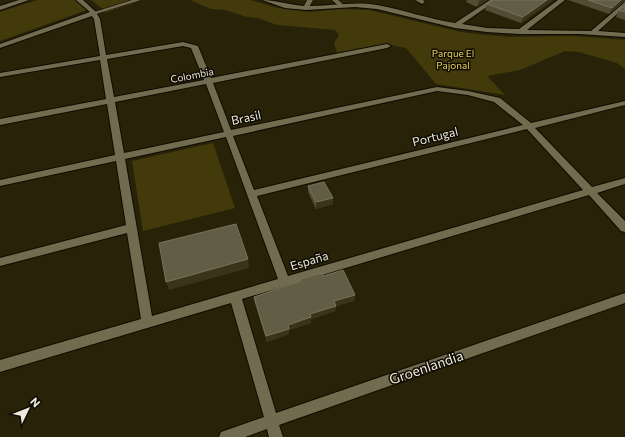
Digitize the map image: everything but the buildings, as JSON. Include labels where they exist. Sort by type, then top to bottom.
[{"type":"street","points":[[0,8],[26,0]]},
{"type":"street","points":[[79,0],[94,13],[103,57],[147,322]]},
{"type":"street","points":[[265,0],[285,6],[306,8],[342,6],[377,7],[455,26],[520,32],[593,32],[625,35]]},
{"type":"street","points":[[455,26],[494,0]]},
{"type":"street","points":[[520,32],[562,0]]},
{"type":"street","points":[[593,32],[625,4]]},
{"type":"street","points":[[0,46],[94,13]]},
{"type":"street","points":[[0,75],[183,44],[191,45],[195,48],[209,82],[284,281]]},
{"type":"street","name":"Colombia","points":[[0,122],[387,46]]},
{"type":"street","name":"Brasil","points":[[0,183],[437,89],[468,93],[497,100],[529,126]]},
{"type":"street","name":"Portugal","points":[[251,194],[625,103]]},
{"type":"street","points":[[529,126],[625,228]]},
{"type":"street","name":"España","points":[[0,366],[589,190],[625,181]]},
{"type":"street","points":[[0,262],[131,228]]},
{"type":"street","points":[[235,296],[276,437]]},
{"type":"street","name":"Groenlandia","points":[[226,437],[625,298]]},
{"type":"lane","points":[[94,13],[138,0]]},
{"type":"lane","points":[[306,8],[310,0]]},
{"type":"lane","points":[[335,0],[342,6]]},
{"type":"green space","points":[[37,0],[75,0],[87,10],[0,41],[0,12]]},
{"type":"green space","points":[[91,0],[142,0],[105,13],[104,10]]},
{"type":"green space","name":"Parque El Pajonal","points":[[190,0],[251,0],[278,8],[309,12],[340,9],[369,10],[461,32],[487,35],[509,37],[573,36],[625,40],[625,69],[617,63],[579,52],[565,51],[520,70],[487,76],[505,95],[436,84],[406,48],[385,44],[337,53],[334,43],[339,35],[335,30],[277,25],[258,18],[247,17],[225,10],[211,9]]},
{"type":"green space","points":[[213,143],[235,208],[143,231],[132,161]]}]
